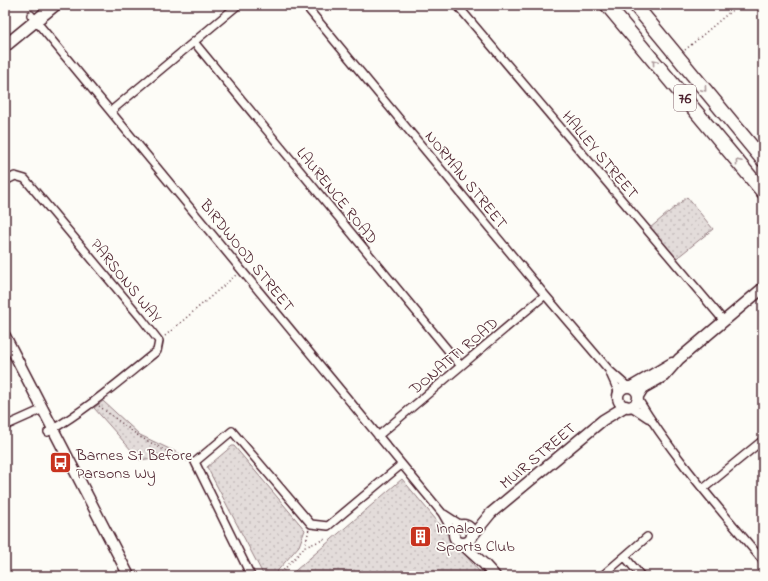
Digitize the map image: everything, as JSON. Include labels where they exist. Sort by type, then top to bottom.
[{"type":"highway","name":"76","points":[[607,5],[763,192]]},
{"type":"highway","name":"76","points":[[635,5],[763,160]]},
{"type":"main road","points":[[5,46],[34,18],[44,5]]},
{"type":"main road","points":[[5,37],[55,5]]},
{"type":"street","points":[[111,111],[238,5]]},
{"type":"street","name":"NORMAN STREET","points":[[305,5],[609,370],[624,391]]},
{"type":"street","name":"HALLEY STREET","points":[[457,5],[724,321]]},
{"type":"street","name":"BIRDWOOD STREET","points":[[34,18],[442,513],[454,534]]},
{"type":"street","name":"LAURENCE ROAD","points":[[194,42],[461,366]]},
{"type":"street","name":"PARSONS WAY","points":[[5,181],[15,176],[25,179],[159,341],[157,351],[93,402],[51,430]]},
{"type":"street","name":"MUIR STREET","points":[[472,536],[491,513],[603,420],[633,402],[643,388],[664,376],[679,360],[763,288]]},
{"type":"street","name":"DONATTI ROAD","points":[[378,436],[545,295]]},
{"type":"street","points":[[5,336],[40,410]]},
{"type":"street","points":[[5,348],[51,430],[129,576]]},
{"type":"street","name":"MUIR STREET","points":[[603,420],[624,391],[679,360]]},
{"type":"street","points":[[633,402],[636,390],[624,391],[620,402],[633,402],[651,421],[704,490],[763,561]]},
{"type":"street","points":[[5,426],[40,410]]},
{"type":"street","points":[[51,430],[121,576]]},
{"type":"street","points":[[251,576],[195,462],[232,431],[311,524],[328,526],[401,465]]},
{"type":"street","points":[[704,490],[763,440]]},
{"type":"street","name":"BIRDWOOD STREET","points":[[442,513],[464,525]]},
{"type":"street","name":"MUIR STREET","points":[[464,525],[491,513]]},
{"type":"street","points":[[484,564],[470,528],[464,525],[455,529],[454,534],[456,540],[484,564],[495,576]]},
{"type":"street","points":[[462,544],[469,542],[472,536]]},
{"type":"street","points":[[602,576],[647,537]]},
{"type":"street","points":[[625,557],[641,576]]},
{"type":"path","points":[[684,50],[738,5]]},
{"type":"path","points":[[159,341],[241,271]]},
{"type":"path","points":[[93,402],[140,437],[183,460],[195,462]]},
{"type":"path","points":[[305,547],[307,534],[311,524]]},
{"type":"path","points":[[278,576],[305,547],[325,539]]},
{"type":"path","points":[[5,563],[10,576]]},
{"type":"shaded area","points":[[687,197],[713,229],[673,261],[650,228]]},
{"type":"shaded area","points":[[103,401],[140,435],[180,454],[140,460],[94,408]]},
{"type":"shaded area","points":[[232,446],[234,446],[305,530],[299,546],[273,576],[264,576],[207,467]]},
{"type":"shaded area","points":[[402,479],[483,576],[289,576]]},
{"type":"place","name":"Barnes St Before Parsons Wy","points":[[60,463]]},
{"type":"place","name":"Innaloo Sports Club","points":[[421,536]]}]
